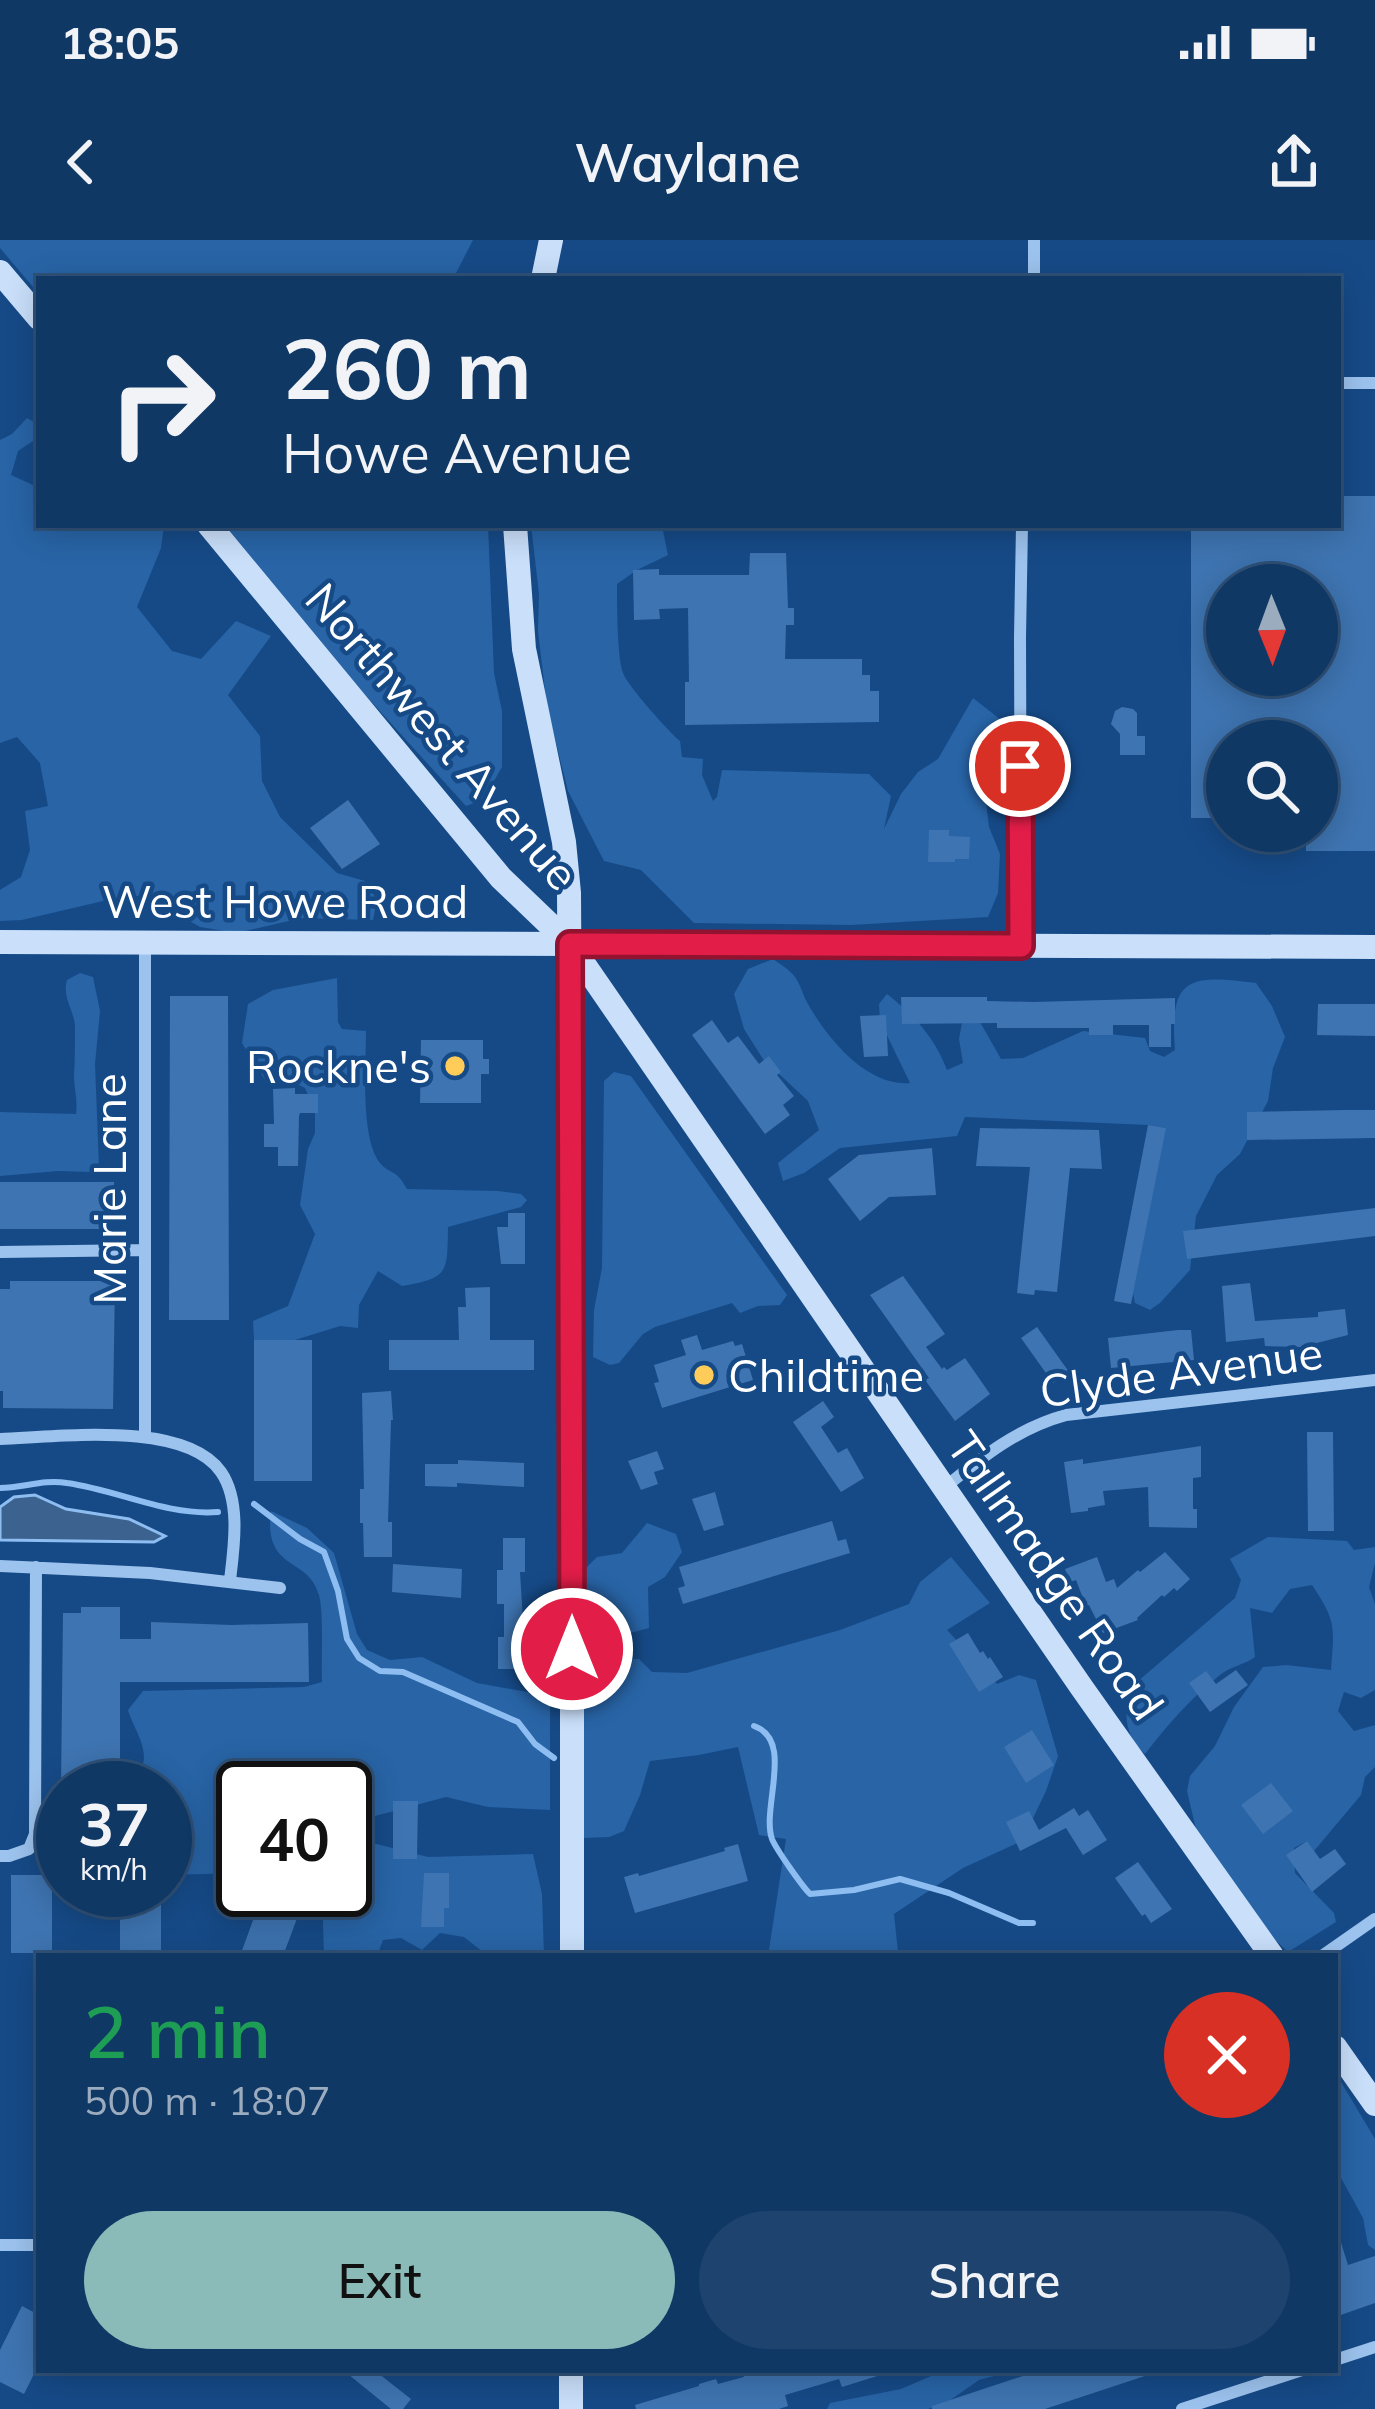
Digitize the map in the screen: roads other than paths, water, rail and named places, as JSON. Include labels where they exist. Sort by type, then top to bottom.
[{"type":"street","points":[[544,276],[551,240]]},
{"type":"street","points":[[1034,240],[1034,276]]},
{"type":"street","points":[[0,272],[36,314]]},
{"type":"street","points":[[1341,383],[1375,383]]},
{"type":"street","name":"Northwest Avenue","points":[[211,528],[502,878],[570,944]]},
{"type":"street","points":[[515,528],[524,649],[564,842],[570,944],[572,1953]]},
{"type":"street","points":[[1021,946],[1022,528]]},
{"type":"street","name":"West Howe Road","points":[[0,942],[1375,947]]},
{"type":"street","name":"Marie Lane","points":[[145,942],[145,1436]]},
{"type":"street","name":"Tallmadge Road","points":[[570,944],[1270,1953]]},
{"type":"street","points":[[0,1252],[145,1250]]},
{"type":"street","name":"Clyde Avenue","points":[[944,1489],[1003,1442],[1050,1419],[1375,1380]]},
{"type":"street","points":[[0,1439],[145,1436],[203,1453],[223,1474],[231,1501],[235,1536],[230,1580]]},
{"type":"street","points":[[0,1566],[90,1568],[280,1588]]},
{"type":"street","points":[[0,1856],[29,1849],[35,1834],[36,1567]]},
{"type":"street","points":[[1326,1953],[1375,1918]]},
{"type":"street","points":[[1338,2051],[1375,2104]]},
{"type":"street","points":[[0,2245],[36,2245]]},
{"type":"street","points":[[1338,2359],[1375,2347]]},
{"type":"street","points":[[571,2409],[576,2373]]},
{"type":"street","points":[[1189,2408],[1293,2373]]},
{"type":"waterway","points":[[0,1488],[67,1483],[180,1510],[218,1512]]},
{"type":"waterway","points":[[254,1504],[324,1552],[347,1639],[359,1658],[380,1671],[403,1672],[518,1722],[554,1758]]},
{"type":"waterway","points":[[754,1726],[773,1745],[772,1839],[810,1894],[900,1879],[949,1893],[1019,1923],[1033,1923]]},
{"type":"place","name":"Rockne's","points":[[455,1066]]},
{"type":"place","name":"Childtime","points":[[704,1375]]}]
